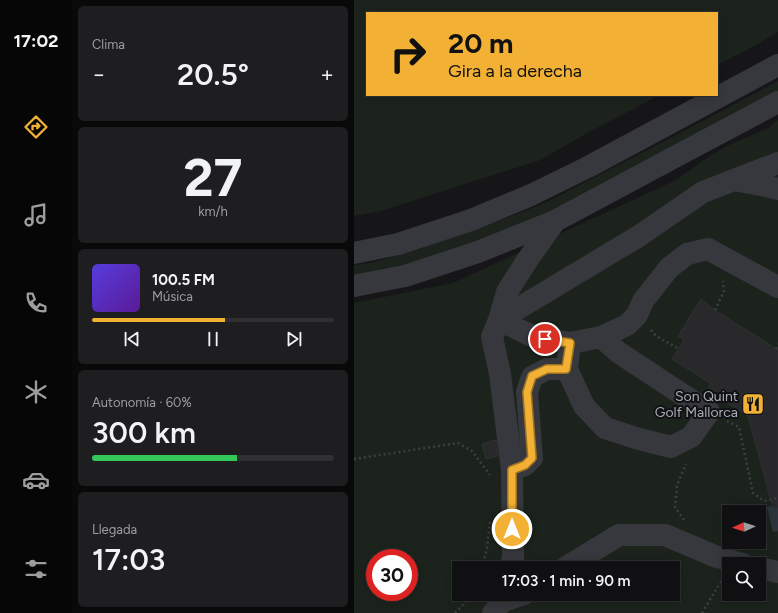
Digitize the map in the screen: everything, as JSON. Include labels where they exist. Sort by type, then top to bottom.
[{"type":"street","points":[[354,253],[398,244],[471,220],[531,195],[588,167],[778,65]]},
{"type":"street","points":[[354,286],[405,276],[478,252],[555,222],[778,102]]},
{"type":"street","points":[[499,320],[639,236],[703,192],[778,163]]},
{"type":"street","points":[[734,180],[778,189]]},
{"type":"street","points":[[511,561],[512,470],[500,374],[492,337],[499,320],[507,292],[528,259],[555,222]]},
{"type":"street","points":[[499,320],[532,336],[570,343],[601,337],[627,325],[637,315],[643,301],[668,268],[687,254],[708,249],[778,287]]},
{"type":"street","points":[[570,343],[566,369],[584,406],[605,428],[639,439],[671,446],[691,437],[709,412],[618,352],[601,337]]},
{"type":"street","points":[[512,470],[525,465],[532,458],[527,392],[532,376],[547,369],[566,369]]},
{"type":"street","points":[[576,561],[619,534],[666,535],[722,558]]},
{"type":"street","points":[[766,569],[778,572]]},
{"type":"path","points":[[715,310],[724,291],[723,276],[726,259]]},
{"type":"path","points":[[637,315],[656,336],[678,349]]},
{"type":"path","points":[[776,349],[778,344]]},
{"type":"path","points":[[709,412],[739,427],[753,493],[764,501],[778,498]]},
{"type":"path","points":[[354,459],[458,443],[472,451],[492,478]]},
{"type":"path","points":[[455,613],[467,601]]},
{"type":"shaded area","points":[[354,0],[778,0],[778,32],[718,64],[718,12],[366,12],[366,96],[658,96],[589,132],[540,160],[381,211],[354,216]]},
{"type":"shaded area","points":[[778,81],[778,93],[559,207],[504,231],[451,251],[401,266],[354,277],[354,265],[370,263],[412,251],[502,220],[547,202]]},
{"type":"shaded area","points":[[778,120],[778,613],[354,613],[354,303],[453,283],[674,181],[727,146],[768,128]]},
{"type":"shaded area","points":[[778,505],[778,531],[773,532],[767,507]]},
{"type":"building","name":"Son Quint Golf Mallorca","points":[[701,299],[715,310],[778,350],[778,508],[773,508],[748,416],[708,391],[710,383],[672,359],[684,340],[678,336]]},
{"type":"building","points":[[496,440],[498,456],[486,459],[482,444]]},
{"type":"place","name":"Son Quint Golf Mallorca","points":[[753,404]]},
{"type":"route","points":[[512,529],[512,470],[525,465],[532,458],[527,392],[532,376],[547,369],[566,369],[570,343],[545,339]]}]
